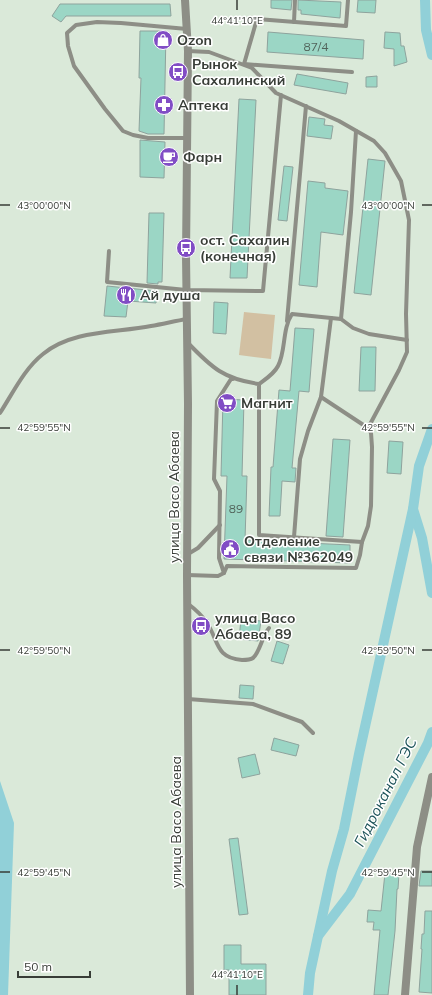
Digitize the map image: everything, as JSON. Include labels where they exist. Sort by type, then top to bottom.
[{"type":"street","name":"улица Васо Абаева","points":[[185,0],[188,51],[186,290],[190,995]]},
{"type":"street","points":[[405,995],[417,847],[432,777]]},
{"type":"lane","points":[[294,22],[295,0]]},
{"type":"lane","points":[[244,64],[257,19],[346,26],[348,0]]},
{"type":"lane","points":[[187,29],[96,22],[76,25],[67,33],[68,46],[74,66],[105,109],[123,130],[133,135],[148,138],[187,138]]},
{"type":"lane","points":[[188,51],[209,52],[244,64],[252,68],[276,93],[339,121],[374,141],[385,153],[401,181],[409,220],[406,314],[407,352],[368,428]]},
{"type":"lane","points":[[244,64],[352,72]]},
{"type":"lane","points":[[109,251],[107,282],[186,290],[263,292],[281,95]]},
{"type":"lane","points":[[187,342],[206,362],[234,379],[259,384],[271,375],[278,366],[287,321],[306,106]]},
{"type":"lane","points":[[341,319],[351,212],[356,131]]},
{"type":"lane","points":[[287,321],[292,314],[341,319],[353,328],[369,334],[407,340]]},
{"type":"lane","points":[[294,537],[300,459],[308,431],[321,397],[331,318]]},
{"type":"lane","points":[[0,413],[27,370],[42,354],[53,347],[71,339],[187,319]]},
{"type":"lane","points":[[224,573],[219,558],[220,491],[214,479],[217,400],[231,379],[234,379]]},
{"type":"lane","points":[[259,384],[259,535],[362,542]]},
{"type":"lane","points":[[187,575],[218,576],[224,573],[227,566],[356,568],[362,542],[368,526],[371,506],[372,447],[370,433],[368,428],[321,397]]},
{"type":"lane","points":[[187,554],[198,548],[220,525]]},
{"type":"lane","points":[[187,603],[202,615],[208,624],[218,646],[226,657],[245,660],[252,659],[256,655],[265,633],[269,628]]},
{"type":"lane","points":[[188,699],[253,704],[302,722],[313,733]]},
{"type":"shaded area","points":[[244,312],[275,315],[271,359],[239,355]]},
{"type":"water","points":[[0,781],[14,823],[8,995],[0,995]]},
{"type":"building","points":[[271,0],[292,0],[291,10],[271,8]]},
{"type":"building","points":[[298,0],[341,2],[340,18],[301,14],[301,10],[298,10]]},
{"type":"building","points":[[358,0],[376,0],[375,13],[357,12]]},
{"type":"building","points":[[60,4],[170,4],[171,16],[66,16],[61,22],[52,16]]},
{"type":"building","points":[[140,31],[166,31],[164,134],[148,134],[139,131],[141,78],[139,78]]},
{"type":"building","points":[[268,32],[364,40],[363,59],[267,52]]},
{"type":"building","points":[[385,32],[400,33],[401,46],[404,46],[407,62],[394,66],[394,49],[384,48]]},
{"type":"building","points":[[297,74],[348,83],[346,94],[294,85]]},
{"type":"building","points":[[377,76],[377,87],[366,87],[366,77]]},
{"type":"building","points":[[239,99],[256,100],[247,278],[230,278]]},
{"type":"building","points":[[309,117],[325,119],[324,125],[333,126],[331,139],[307,136]]},
{"type":"building","points":[[140,140],[165,142],[164,178],[140,177]]},
{"type":"building","points":[[368,159],[385,161],[371,295],[354,293]]},
{"type":"building","points":[[284,166],[293,167],[287,221],[278,220]]},
{"type":"building","points":[[308,181],[325,183],[325,188],[348,191],[343,235],[321,232],[317,287],[299,285]]},
{"type":"building","points":[[149,213],[164,213],[162,282],[158,282],[158,284],[147,283]]},
{"type":"building","points":[[107,286],[157,291],[156,303],[128,301],[126,317],[104,316]]},
{"type":"building","points":[[214,302],[228,303],[226,334],[213,333]]},
{"type":"building","points":[[295,328],[314,329],[309,392],[299,391],[292,468],[296,468],[295,482],[282,481],[280,516],[269,516],[271,467],[273,467],[279,390],[290,391]]},
{"type":"building","points":[[361,347],[376,347],[375,391],[359,391]]},
{"type":"building","points":[[223,399],[244,400],[242,476],[247,476],[245,540],[350,545],[350,563],[224,559],[227,476],[221,476]]},
{"type":"building","points":[[333,439],[350,440],[343,537],[326,536]]},
{"type":"building","points":[[389,441],[403,442],[401,474],[387,473]]},
{"type":"building","points":[[241,619],[261,621],[258,641],[239,639]]},
{"type":"building","points":[[277,641],[289,645],[283,664],[271,661]]},
{"type":"building","points":[[240,685],[254,686],[253,699],[239,698]]},
{"type":"building","points":[[274,738],[299,745],[296,756],[271,750]]},
{"type":"building","points":[[255,754],[260,774],[242,778],[238,758]]},
{"type":"building","points":[[238,838],[248,914],[239,915],[229,839]]},
{"type":"building","points":[[421,871],[432,871],[432,886],[419,886]]},
{"type":"building","points":[[385,873],[399,874],[395,931],[388,995],[374,995],[380,930],[373,930],[374,922],[367,922],[368,910],[381,911]]},
{"type":"building","points":[[425,911],[432,911],[432,993],[419,992],[422,934],[424,934]]},
{"type":"building","points":[[224,945],[241,945],[241,964],[266,964],[266,995],[229,995],[229,970],[224,970]]},
{"type":"waterway","name":"Гидроканал ГЭС","points":[[425,0],[426,30],[432,55]]},
{"type":"waterway","name":"Гидроканал ГЭС","points":[[432,429],[419,466],[413,509],[422,538],[432,593]]},
{"type":"waterway","points":[[318,936],[332,871],[344,829],[413,509]]},
{"type":"waterway","name":"Гидроканал ГЭС","points":[[308,995],[310,973],[318,936],[350,894],[428,743],[432,732]]},
{"type":"place","name":"Ozon","points":[[163,40]]},
{"type":"place","name":"Рынок Сахалинский","points":[[178,72]]},
{"type":"place","name":"Аптека","points":[[164,105]]},
{"type":"place","name":"Фарн","points":[[169,157]]},
{"type":"place","name":"ост. Сахалин (конечная)","points":[[186,248]]},
{"type":"place","name":"Ай душа","points":[[126,295]]},
{"type":"place","name":"Магнит","points":[[227,403]]},
{"type":"place","name":"Отделение связи №362049","points":[[230,549]]},
{"type":"place","name":"улица Васо Абаева, 89","points":[[201,626]]}]
